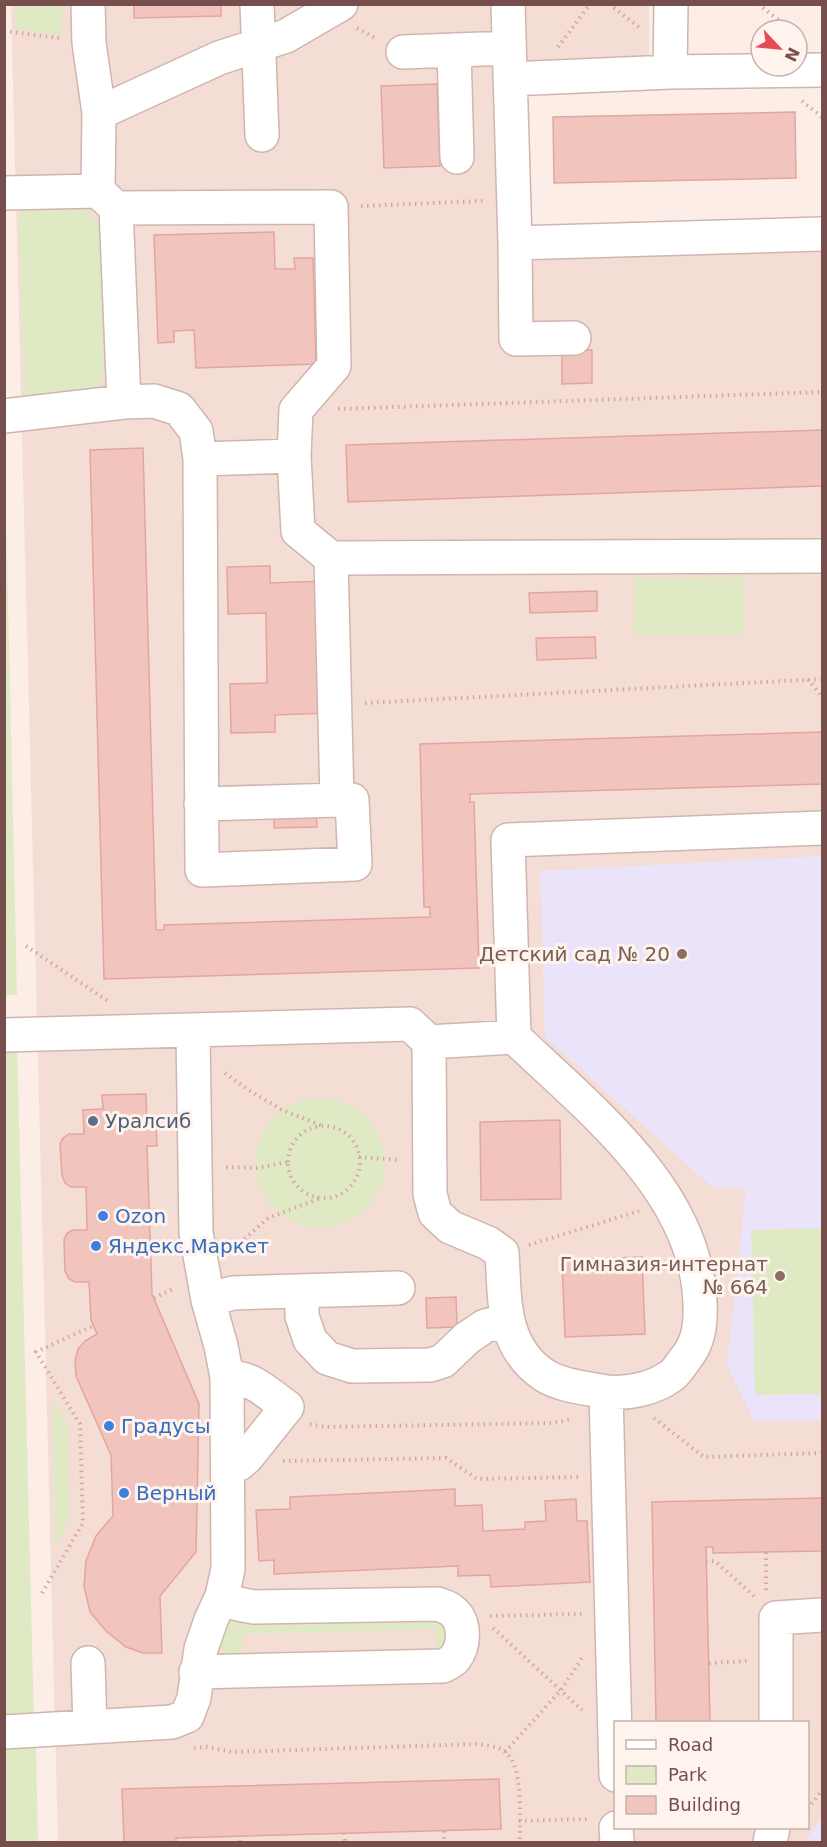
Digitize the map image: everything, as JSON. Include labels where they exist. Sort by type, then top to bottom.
[{"type":"lane","points":[[88,4],[88,42],[99,113],[124,402]]},
{"type":"lane","points":[[257,4],[262,135]]},
{"type":"lane","points":[[508,4],[518,68],[513,200],[516,339],[574,338]]},
{"type":"lane","points":[[670,72],[671,4]]},
{"type":"lane","points":[[99,113],[219,58],[286,36],[334,8]]},
{"type":"lane","points":[[454,50],[457,157]]},
{"type":"lane","points":[[403,52],[454,50],[518,68],[670,72],[822,70]]},
{"type":"lane","points":[[4,193],[107,200],[331,207],[334,366],[296,410],[294,456],[298,531],[331,558],[822,556]]},
{"type":"lane","points":[[515,243],[822,234]]},
{"type":"lane","points":[[4,416],[124,402],[154,401],[179,409],[196,431],[200,459],[201,804],[202,870],[354,864],[352,800],[201,804]]},
{"type":"lane","points":[[200,459],[294,456]]},
{"type":"lane","points":[[331,558],[337,800]]},
{"type":"lane","points":[[4,1035],[193,1040],[410,1024],[429,1042],[430,1194],[435,1213],[450,1227],[488,1243],[502,1253],[506,1321],[519,1351],[544,1375],[612,1397],[648,1387],[672,1376],[693,1350],[701,1323],[700,1280],[688,1240],[668,1201],[624,1143],[514,1037],[508,840],[822,828]]},
{"type":"lane","points":[[429,1042],[514,1037]]},
{"type":"lane","points":[[4,1732],[172,1722],[187,1716],[194,1698],[201,1649],[222,1596],[228,1569],[237,1462],[227,1377],[205,1288],[196,1233],[193,1040]]},
{"type":"lane","points":[[205,1288],[233,1293],[398,1288]]},
{"type":"lane","points":[[302,1292],[302,1316],[310,1340],[327,1358],[352,1366],[430,1365],[443,1360],[467,1338],[485,1326],[506,1321]]},
{"type":"lane","points":[[227,1377],[240,1377],[252,1381],[287,1407],[237,1462]]},
{"type":"lane","points":[[612,1397],[608,1476],[615,1721]]},
{"type":"lane","points":[[196,1672],[443,1666],[454,1660],[472,1620],[438,1604],[254,1607],[238,1604],[222,1596]]},
{"type":"lane","points":[[776,1721],[776,1618],[822,1615]]},
{"type":"lane","points":[[88,1663],[90,1727]]},
{"type":"lane","points":[[605,1823],[617,1842]]},
{"type":"path","points":[[518,68],[590,4]]},
{"type":"path","points":[[758,4],[776,18]]},
{"type":"path","points":[[334,8],[403,52]]},
{"type":"path","points":[[4,31],[88,42]]},
{"type":"path","points":[[331,207],[513,200]]},
{"type":"path","points":[[296,410],[822,392]]},
{"type":"path","points":[[335,705],[822,679]]},
{"type":"path","points":[[808,680],[822,697]]},
{"type":"path","points":[[26,946],[115,1005]]},
{"type":"path","points":[[193,1040],[247,1089],[282,1110],[344,1132],[357,1148],[359,1157],[354,1181],[345,1190],[334,1196],[322,1198],[268,1218],[205,1288]]},
{"type":"path","points":[[322,1198],[311,1196],[294,1183],[289,1173],[288,1162],[289,1151],[294,1141],[313,1128],[324,1126]]},
{"type":"path","points":[[359,1157],[381,1160],[430,1160]]},
{"type":"path","points":[[195,1167],[256,1168],[288,1162]]},
{"type":"path","points":[[502,1253],[668,1201]]},
{"type":"path","points":[[42,1593],[83,1522],[80,1424],[36,1352],[93,1326]]},
{"type":"path","points":[[278,1418],[325,1427],[554,1423],[579,1417],[612,1397],[704,1457],[822,1453]]},
{"type":"path","points":[[237,1462],[446,1458],[477,1479],[608,1476]]},
{"type":"path","points":[[706,1561],[715,1561],[757,1598]]},
{"type":"path","points":[[472,1620],[493,1616],[612,1613]]},
{"type":"path","points":[[472,1620],[561,1690],[593,1720],[614,1732]]},
{"type":"path","points":[[505,1752],[561,1690],[586,1651]]},
{"type":"path","points":[[709,1663],[776,1660]]},
{"type":"path","points":[[183,1748],[206,1747],[233,1752],[489,1745],[505,1752],[514,1762],[518,1776],[520,1842]]},
{"type":"path","points":[[809,1806],[822,1790]]},
{"type":"path","points":[[519,1821],[605,1823]]},
{"type":"path","points":[[444,1831],[444,1842]]},
{"type":"path","points":[[344,1833],[345,1842]]},
{"type":"path","points":[[240,1836],[240,1842]]},
{"type":"shaded area","points":[[11,5],[649,5],[649,58],[495,63],[499,255],[822,246],[822,1842],[58,1842]]},
{"type":"shaded area","name":"Детский сад № 20","points":[[822,856],[822,1420],[754,1421],[727,1365],[746,1188],[712,1187],[545,1037],[540,871]]},
{"type":"shaded area","points":[[822,1816],[822,1842],[805,1842]]},
{"type":"green space","points":[[15,5],[62,5],[62,36],[15,29]]},
{"type":"green space","points":[[81,203],[106,234],[108,370],[95,390],[25,401],[18,205]]},
{"type":"green space","points":[[4,425],[17,995],[5,995]]},
{"type":"green space","points":[[744,577],[745,635],[634,635],[634,578]]},
{"type":"green space","points":[[4,1045],[17,1045],[34,1720],[5,1720]]},
{"type":"green space","points":[[320,1098],[345,1103],[366,1117],[380,1138],[385,1163],[380,1188],[366,1209],[345,1223],[320,1228],[295,1223],[274,1209],[260,1188],[255,1163],[260,1138],[274,1117],[295,1103]]},
{"type":"green space","points":[[822,1228],[822,1394],[755,1395],[751,1230]]},
{"type":"green space","points":[[53,1398],[68,1425],[69,1520],[55,1548]]},
{"type":"green space","points":[[438,1617],[452,1636],[441,1651],[437,1648],[436,1629],[243,1634],[243,1653],[238,1657],[226,1653],[218,1644],[226,1622]]},
{"type":"green space","points":[[14,1745],[36,1745],[38,1842],[6,1842],[4,1749]]},
{"type":"building","points":[[134,4],[221,4],[221,16],[134,18]]},
{"type":"building","points":[[437,84],[440,166],[384,168],[381,86]]},
{"type":"building","points":[[795,112],[796,178],[554,183],[553,117]]},
{"type":"building","points":[[274,232],[275,269],[295,269],[294,258],[313,258],[316,364],[196,368],[194,330],[174,331],[174,342],[158,343],[154,235]]},
{"type":"building","points":[[592,350],[592,383],[562,384],[562,351]]},
{"type":"building","points":[[822,430],[822,486],[348,502],[346,445]]},
{"type":"building","points":[[143,448],[156,930],[164,930],[164,925],[430,917],[430,907],[424,907],[420,744],[822,732],[822,784],[470,794],[470,802],[474,802],[479,968],[104,979],[90,450]]},
{"type":"building","points":[[270,566],[270,583],[325,581],[328,713],[275,715],[275,732],[231,733],[230,684],[267,683],[266,613],[228,614],[227,567]]},
{"type":"building","points":[[597,591],[597,611],[530,613],[529,593]]},
{"type":"building","points":[[595,637],[596,658],[537,660],[536,638]]},
{"type":"building","points":[[316,811],[317,827],[274,828],[274,813]]},
{"type":"building","points":[[146,1094],[147,1128],[156,1128],[157,1146],[147,1146],[152,1294],[199,1404],[196,1552],[160,1596],[162,1653],[143,1653],[126,1647],[106,1631],[90,1612],[84,1586],[86,1561],[96,1536],[113,1516],[111,1455],[76,1376],[75,1361],[78,1349],[85,1341],[97,1334],[91,1320],[89,1282],[75,1282],[69,1279],[65,1271],[64,1240],[67,1233],[73,1230],[87,1230],[86,1187],[71,1187],[65,1183],[62,1175],[60,1144],[69,1134],[84,1134],[83,1110],[103,1109],[102,1095]]},
{"type":"building","points":[[560,1120],[561,1199],[481,1200],[480,1122]]},
{"type":"building","points":[[642,1257],[645,1334],[565,1337],[562,1260]]},
{"type":"building","points":[[456,1297],[457,1327],[427,1328],[426,1298]]},
{"type":"building","points":[[455,1489],[455,1506],[482,1505],[483,1531],[525,1529],[525,1522],[546,1521],[545,1501],[576,1499],[577,1521],[587,1521],[590,1582],[491,1587],[490,1575],[458,1576],[458,1566],[274,1574],[274,1560],[259,1561],[256,1510],[290,1509],[290,1497]]},
{"type":"building","points":[[822,1498],[822,1551],[713,1553],[713,1547],[706,1547],[710,1721],[656,1721],[652,1502]]},
{"type":"building","points":[[499,1779],[501,1829],[176,1838],[176,1842],[124,1842],[122,1789]]},
{"type":"place","name":"Детский сад № 20","points":[[682,954]]},
{"type":"place","name":"Уралсиб","points":[[93,1121]]},
{"type":"place","name":"Ozon","points":[[103,1216]]},
{"type":"place","name":"Яндекс.Маркет","points":[[96,1246]]},
{"type":"place","name":"Гимназия-интернат № 664","points":[[780,1276]]},
{"type":"place","name":"Градусы","points":[[109,1426]]},
{"type":"place","name":"Верный","points":[[124,1493]]}]
